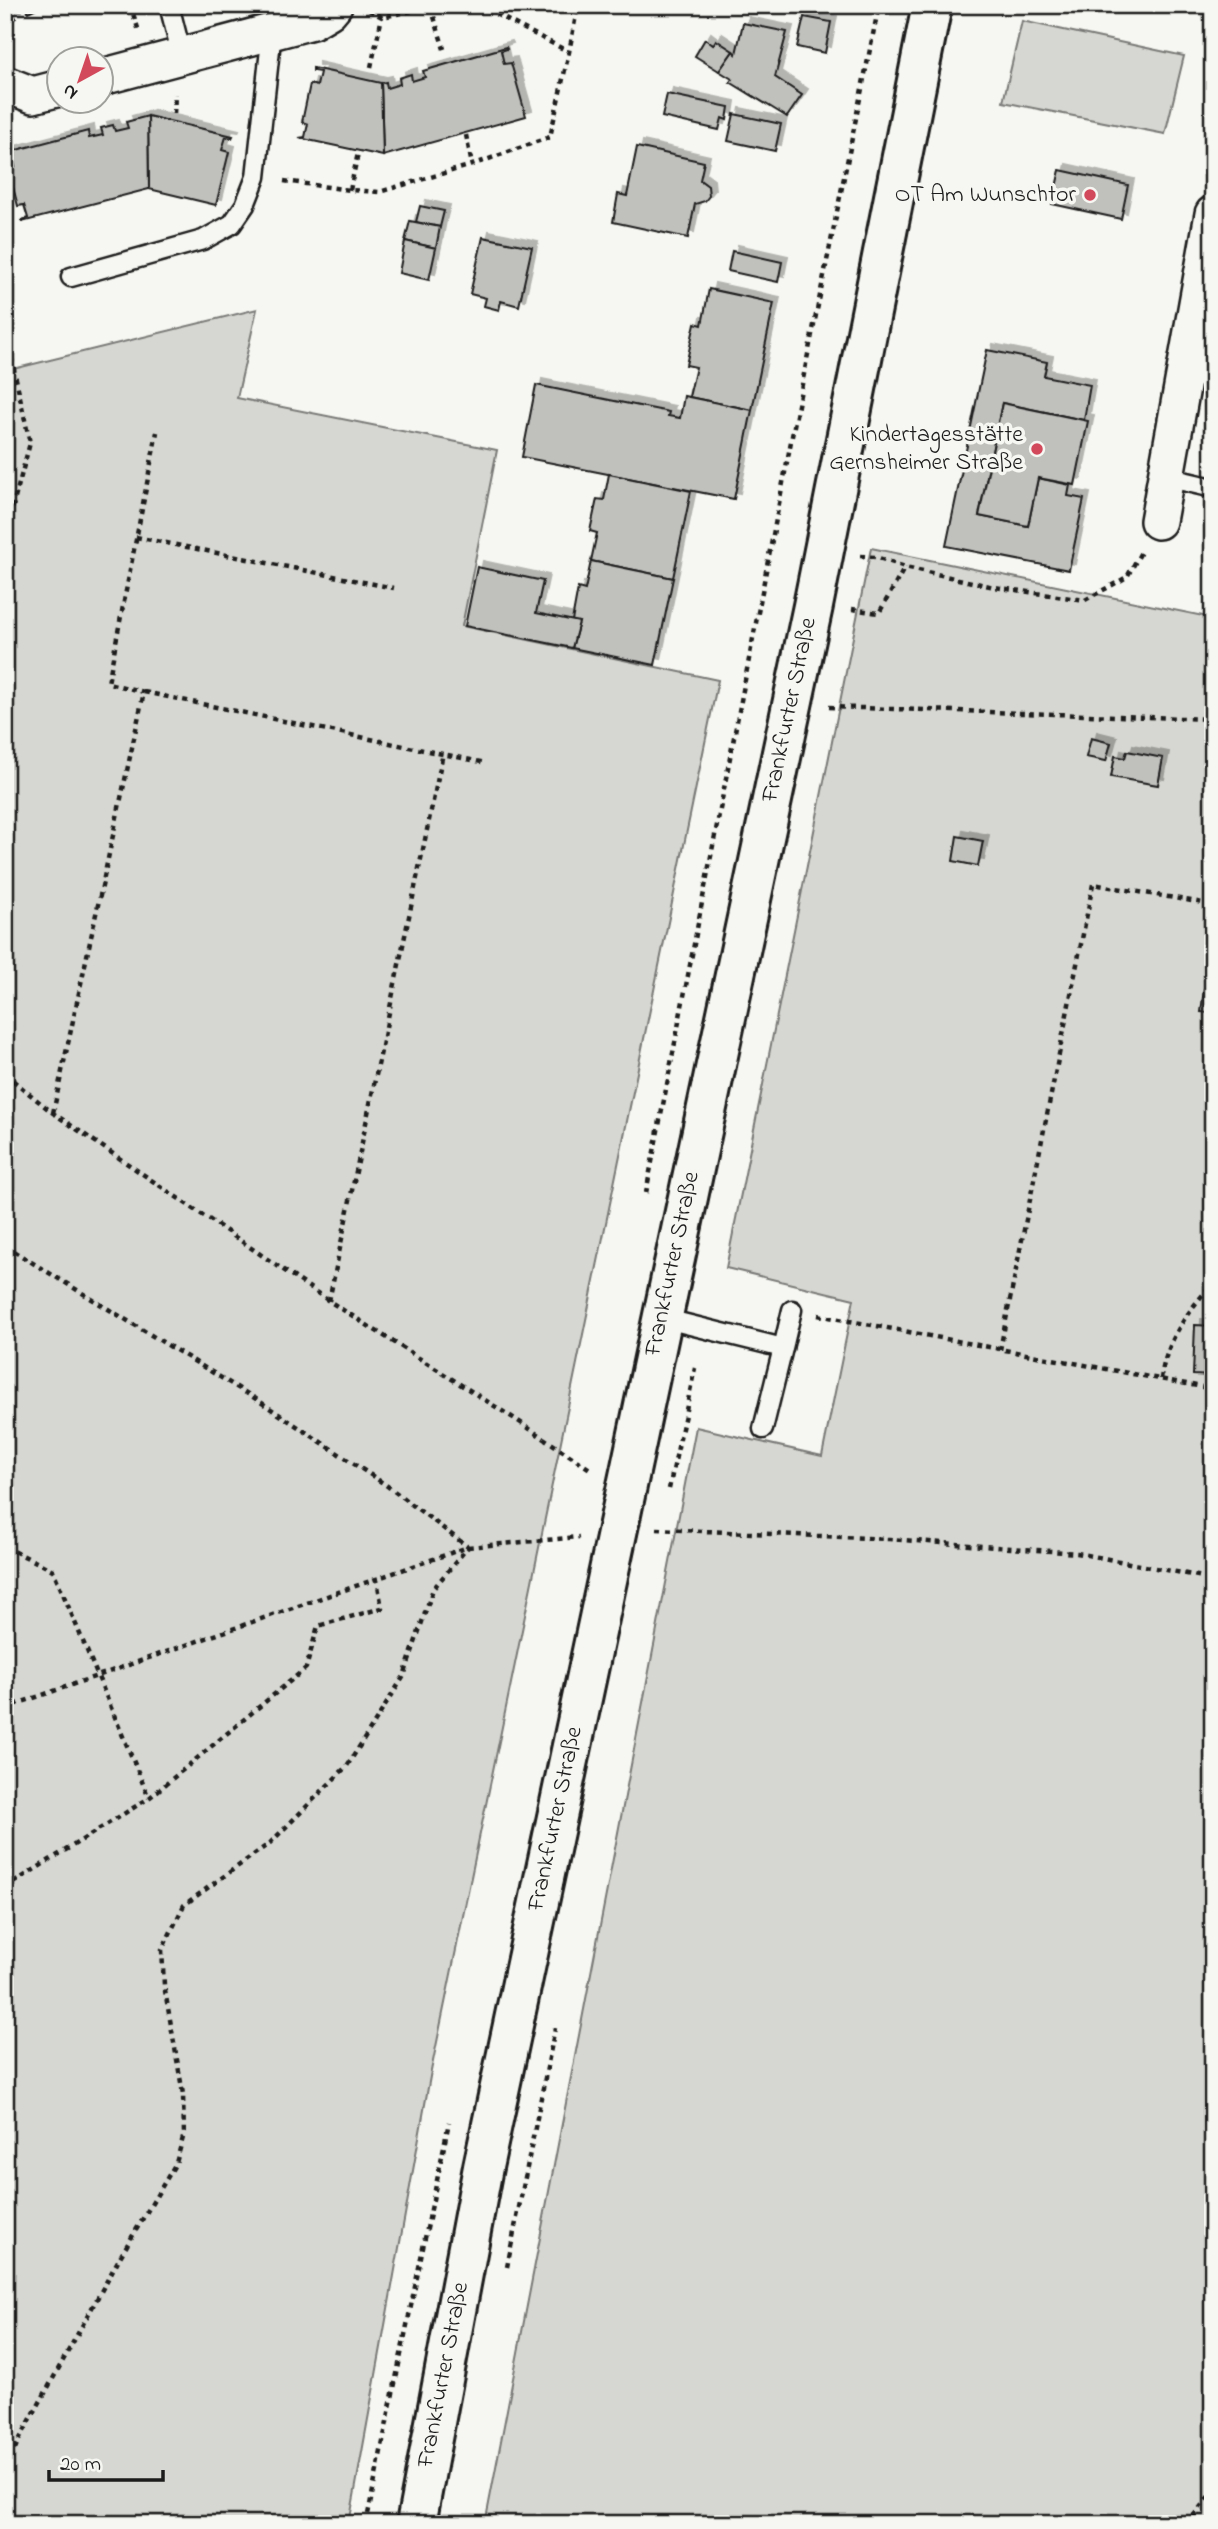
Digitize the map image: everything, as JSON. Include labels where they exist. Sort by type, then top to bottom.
[{"type":"main road","name":"Frankfurter Straße","points":[[416,2524],[484,2167],[617,1535],[611,1473],[662,1318],[813,607],[932,5]]},
{"type":"street","points":[[116,73],[312,21],[334,5]]},
{"type":"street","points":[[5,84],[33,95],[46,92]]},
{"type":"street","points":[[1158,522],[1213,214]]},
{"type":"lane","points":[[169,5],[182,56]]},
{"type":"lane","points":[[71,277],[203,240],[232,224],[245,205],[256,177],[272,31]]},
{"type":"lane","points":[[1166,477],[1213,488]]},
{"type":"lane","points":[[763,1429],[792,1310]]},
{"type":"lane","points":[[662,1318],[783,1348]]},
{"type":"path","points":[[130,5],[143,42]]},
{"type":"path","points":[[361,5],[382,17],[431,7],[471,5]]},
{"type":"path","points":[[478,5],[569,52]]},
{"type":"path","points":[[256,177],[379,192],[472,165],[550,138],[578,5]]},
{"type":"path","points":[[645,1197],[804,374],[879,5]]},
{"type":"path","points":[[431,7],[444,50]]},
{"type":"path","points":[[371,67],[382,17]]},
{"type":"path","points":[[466,135],[472,165]]},
{"type":"path","points":[[350,190],[358,153]]},
{"type":"path","points":[[5,328],[30,443],[5,536]]},
{"type":"path","points":[[157,432],[108,683],[486,763]]},
{"type":"path","points":[[859,556],[876,556],[905,567],[994,587],[1085,600],[1127,577],[1158,522]]},
{"type":"path","points":[[136,537],[394,588]]},
{"type":"path","points":[[848,608],[879,613],[905,567]]},
{"type":"path","points":[[53,1113],[144,691]]},
{"type":"path","points":[[827,707],[1213,719]]},
{"type":"path","points":[[329,1301],[443,753]]},
{"type":"path","points":[[1000,1350],[1093,884],[1209,904],[1213,915]]},
{"type":"path","points":[[5,1074],[53,1113],[329,1301],[515,1419],[611,1473],[674,1473]]},
{"type":"path","points":[[5,1246],[256,1399],[386,1485],[468,1548]]},
{"type":"path","points":[[1161,1379],[1163,1366],[1184,1320],[1213,1284]]},
{"type":"path","points":[[792,1310],[1213,1390]]},
{"type":"path","points":[[595,1458],[611,1473]]},
{"type":"path","points":[[571,1550],[578,1524]]},
{"type":"path","points":[[5,1708],[468,1548],[657,1529],[916,1541],[1077,1553],[1213,1579]]},
{"type":"path","points":[[5,1547],[53,1570],[149,1798]]},
{"type":"path","points":[[5,2473],[29,2421],[120,2257],[176,2163],[184,2134],[183,2094],[164,1985],[162,1950],[184,1905],[270,1843],[347,1766],[404,1676],[433,1590],[468,1548]]},
{"type":"path","points":[[5,1888],[149,1798],[306,1668],[318,1626],[382,1608],[377,1580]]},
{"type":"path","points":[[366,2524],[450,2118]]},
{"type":"path","points":[[1186,2524],[1213,2491]]},
{"type":"shaded area","points":[[1022,21],[1184,56],[1165,134],[1003,102]]},
{"type":"shaded area","points":[[257,309],[237,398],[497,450],[462,626],[718,680],[431,2071],[349,2524],[5,2524],[5,371]]},
{"type":"shaded area","points":[[871,548],[1213,618],[1213,2524],[485,2524],[696,1427],[822,1456],[854,1299],[726,1268]]},
{"type":"building","points":[[8,5],[43,5],[28,12],[26,6],[13,12],[16,18],[14,19]]},
{"type":"building","points":[[804,17],[831,22],[825,53],[797,47]]},
{"type":"building","points":[[743,23],[787,32],[775,77],[802,95],[787,117],[730,82],[732,79],[719,71],[733,51],[736,54]]},
{"type":"building","points":[[705,39],[713,45],[716,40],[733,51],[719,71],[695,56]]},
{"type":"building","points":[[506,47],[507,49],[501,51],[504,64],[511,63],[526,116],[383,156],[381,83],[386,82],[387,88],[400,84],[399,78],[411,74],[412,81],[425,77],[423,71]]},
{"type":"building","points":[[313,68],[381,83],[383,156],[299,138],[305,137],[308,124],[302,122],[310,84],[317,86],[320,72],[313,71]]},
{"type":"building","points":[[667,94],[729,107],[727,120],[722,118],[719,130],[662,117]]},
{"type":"building","points":[[734,114],[781,124],[775,151],[728,141]]},
{"type":"building","points":[[148,116],[233,136],[226,137],[222,150],[229,152],[216,205],[149,189]]},
{"type":"building","points":[[148,116],[149,189],[22,222],[28,218],[24,205],[18,206],[8,169],[15,167],[11,153],[5,153],[88,131],[89,138],[103,135],[101,128],[113,125],[115,131],[128,128],[126,122]]},
{"type":"building","points":[[637,147],[704,162],[700,180],[708,186],[709,196],[705,201],[695,204],[688,238],[613,222],[618,194],[627,196]]},
{"type":"building","name":"OT Am Wunschtor","points":[[1060,170],[1128,185],[1121,219],[1052,204]]},
{"type":"building","points":[[420,206],[444,211],[440,227],[416,222]]},
{"type":"building","points":[[410,221],[440,227],[436,248],[405,241]]},
{"type":"building","points":[[483,237],[532,247],[519,306],[501,301],[499,310],[484,306],[486,298],[470,294]]},
{"type":"building","points":[[405,241],[436,248],[429,280],[399,273]]},
{"type":"building","points":[[732,251],[782,262],[778,282],[728,271]]},
{"type":"building","points":[[709,289],[774,303],[752,410],[689,397],[696,367],[686,365],[695,323],[702,325]]},
{"type":"building","points":[[987,350],[1047,362],[1044,376],[1090,385],[1084,420],[1002,403],[979,516],[1028,526],[1038,478],[1070,485],[1068,496],[1084,499],[1069,570],[946,546]]},
{"type":"building","points":[[536,385],[669,412],[668,416],[680,418],[684,396],[752,410],[734,499],[522,457]]},
{"type":"building","name":"Kindertagesstätte Gernsheimer Straße","points":[[1002,403],[1088,421],[1075,485],[1038,478],[1028,526],[979,516]]},
{"type":"building","points":[[609,474],[691,491],[673,578],[591,561],[597,533],[590,531],[597,499],[604,500]]},
{"type":"building","points":[[591,561],[673,578],[655,665],[572,648],[579,622],[572,621],[578,588],[585,590]]},
{"type":"building","points":[[477,567],[543,581],[536,613],[579,622],[572,648],[465,626]]},
{"type":"building","points":[[1091,738],[1111,743],[1106,761],[1086,757]]},
{"type":"building","points":[[1127,751],[1163,758],[1158,785],[1111,777],[1115,756],[1125,758]]},
{"type":"building","points":[[957,836],[983,841],[978,866],[953,861]]},
{"type":"building","points":[[1204,989],[1213,990],[1213,1013],[1201,1012]]},
{"type":"building","points":[[1195,1325],[1213,1326],[1213,1376],[1193,1375]]},
{"type":"place","name":"OT Am Wunschtor","points":[[1090,195]]},
{"type":"place","name":"Kindertagesstätte Gernsheimer Straße","points":[[1037,449]]}]
